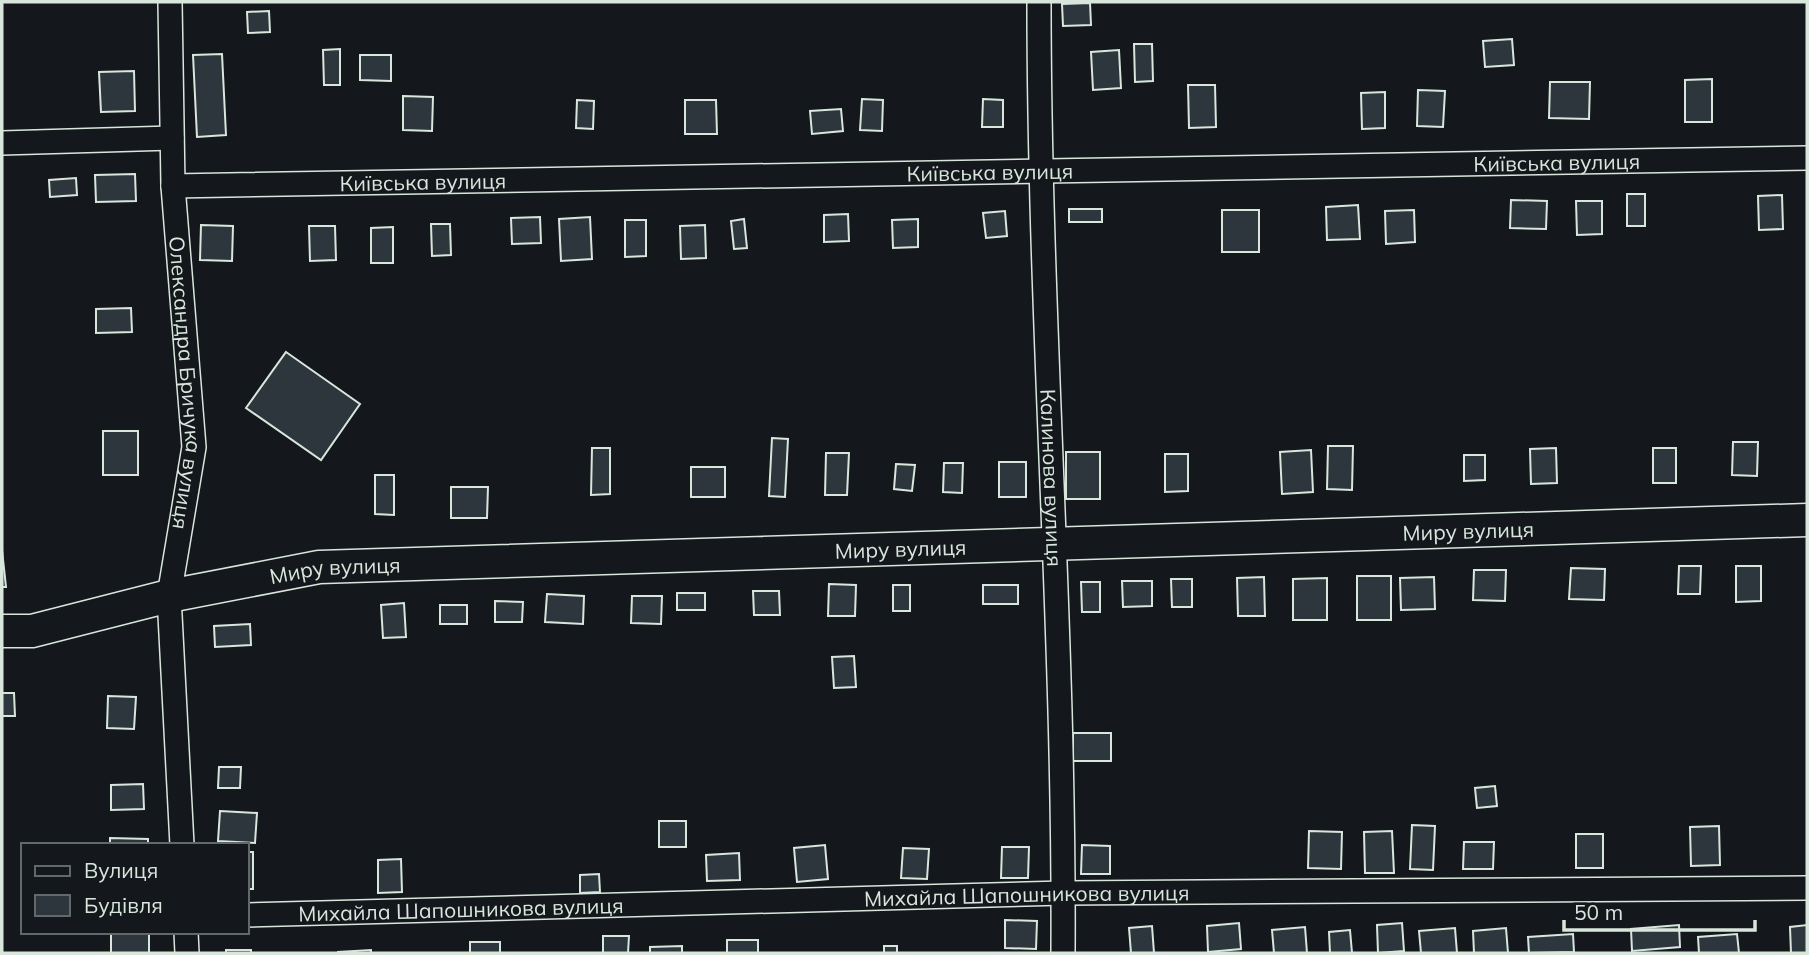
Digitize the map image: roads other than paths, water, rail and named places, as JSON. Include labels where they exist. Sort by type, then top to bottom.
[{"type":"main road","name":"Миру вулиця","points":[[2,631],[32,631],[169,596],[319,567],[1807,520]]},
{"type":"street","name":"Олександра Бричука вулиця","points":[[170,2],[173,186],[194,447],[169,596],[182,843]]},
{"type":"street","name":"Калинова вулиця","points":[[1039,2],[1039,170],[1055,543],[1064,893],[1063,953]]},
{"type":"street","points":[[2,142],[172,138]]},
{"type":"street","name":"Київська вулиця","points":[[173,186],[1807,158]]},
{"type":"street","name":"Михайла Шапошникова вулиця","points":[[248,915],[1064,893],[1807,888]]},
{"type":"street","points":[[186,934],[187,953]]}]
